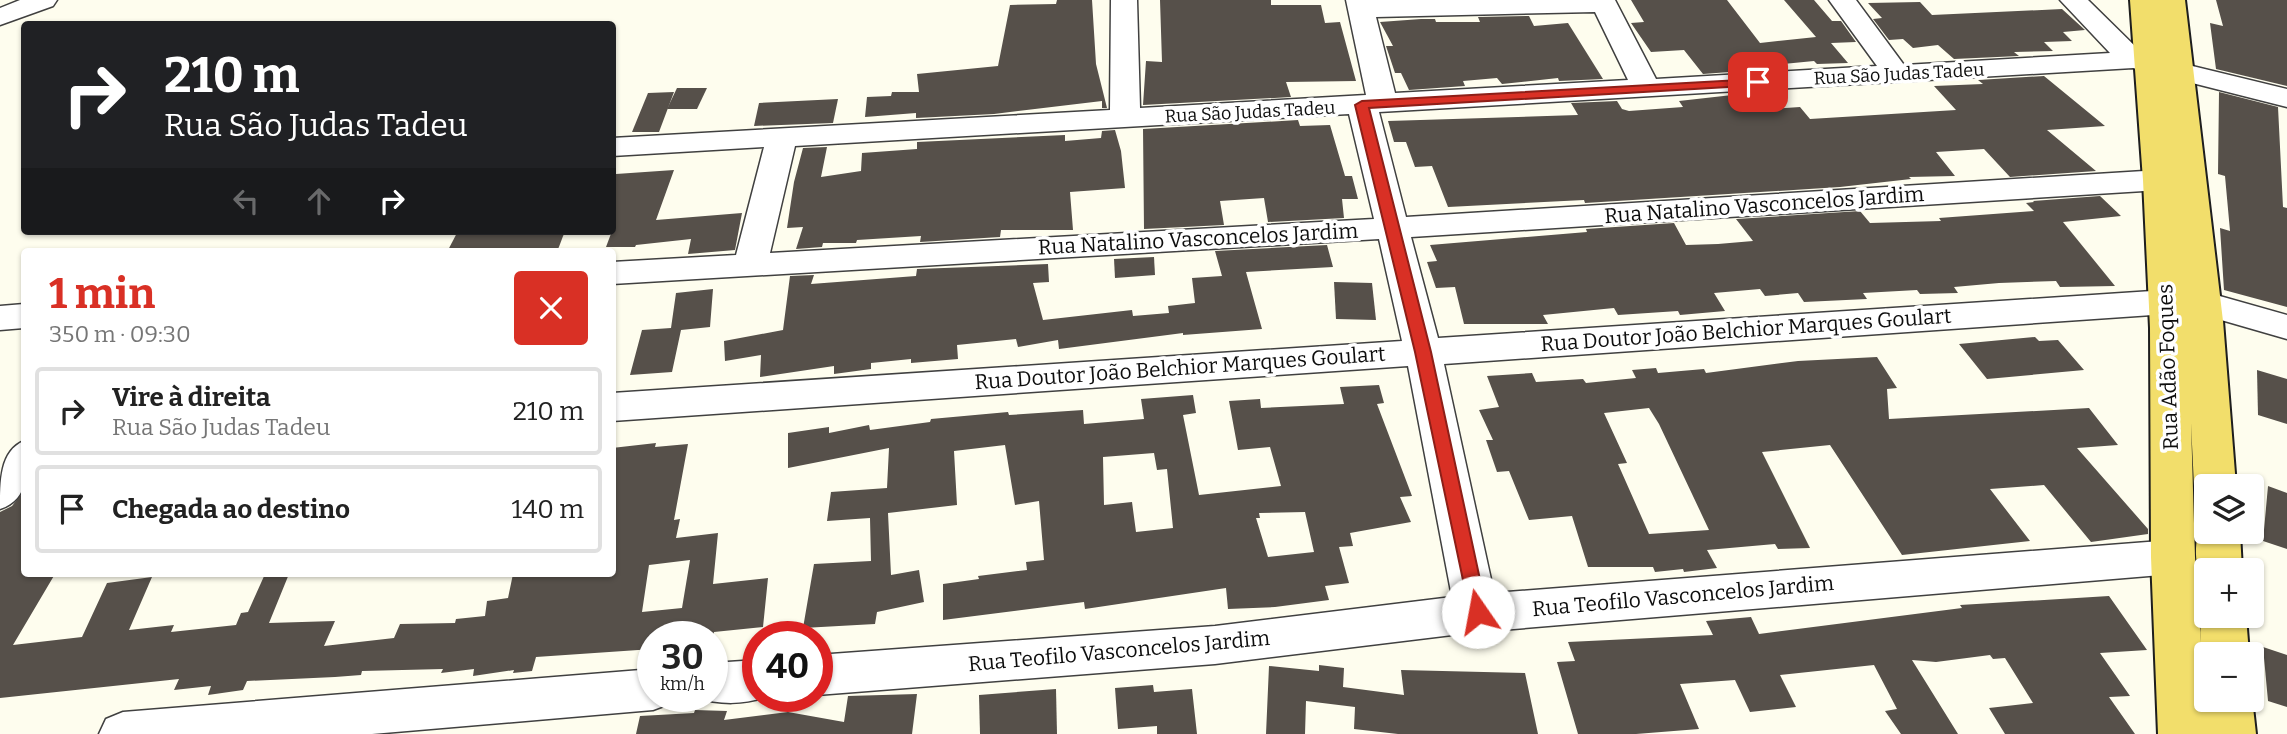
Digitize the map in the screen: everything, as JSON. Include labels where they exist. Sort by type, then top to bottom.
[{"type":"main road","name":"Rua Adão Foques","points":[[2144,0],[2184,302],[2173,557],[2183,734]]},
{"type":"main road","name":"Rua Adão Foques","points":[[2171,0],[2154,66],[2160,180],[2213,474]]},
{"type":"main road","points":[[2230,712],[2231,734]]},
{"type":"street","points":[[0,17],[44,0]]},
{"type":"street","points":[[1124,0],[1125,119]]},
{"type":"street","points":[[1842,0],[1897,74]]},
{"type":"street","points":[[2073,0],[2154,66]]},
{"type":"street","points":[[1478,612],[1394,228],[1373,104],[1360,4],[1603,2],[1646,88]]},
{"type":"street","name":"Rua São Judas Tadeu","points":[[616,147],[1897,74],[2154,66],[2287,98]]},
{"type":"street","points":[[750,265],[782,137]]},
{"type":"street","name":"Rua Natalino Vasconcelos Jardim","points":[[616,273],[2160,180]]},
{"type":"street","name":"Rua Doutor João Belchior Marques Goulart","points":[[616,407],[2184,302],[2287,327]]},
{"type":"street","points":[[0,318],[21,316]]},
{"type":"street","points":[[0,493],[21,461]]},
{"type":"street","name":"Rua Teofilo Vasconcelos Jardim","points":[[833,674],[1215,645],[1478,612],[2173,557]]},
{"type":"street","points":[[122,734],[637,690]]},
{"type":"building","points":[[1057,0],[1092,0],[1096,64],[1107,108],[1102,108],[1102,101],[994,114],[916,118],[916,113],[865,117],[867,97],[891,96],[892,92],[919,92],[917,74],[998,66],[1010,5],[1056,4]]},
{"type":"building","points":[[1160,0],[1271,0],[1271,5],[1321,5],[1325,23],[1340,22],[1356,81],[1286,82],[1291,97],[1143,105],[1146,61],[1162,62]]},
{"type":"building","points":[[1631,0],[1727,0],[1760,43],[1816,37],[1784,0],[1814,0],[1832,21],[1841,21],[1856,42],[1831,43],[1848,63],[1817,64],[1814,61],[1703,74],[1684,50],[1651,52],[1631,23],[1644,22]]},
{"type":"building","points":[[2216,0],[2287,0],[2287,86],[2216,69],[2210,23],[2223,26]]},
{"type":"building","points":[[1920,2],[1932,15],[2062,9],[2085,30],[2063,32],[2072,41],[2044,42],[2053,51],[2014,52],[2019,56],[1954,59],[1938,45],[1913,48],[1903,39],[1889,40],[1873,19],[1882,18],[1868,3]]},
{"type":"building","points":[[1529,16],[1534,26],[1568,23],[1603,79],[1559,81],[1558,78],[1502,84],[1497,78],[1463,81],[1465,86],[1409,90],[1401,73],[1395,73],[1386,46],[1393,46],[1380,22],[1435,19],[1436,22],[1480,22],[1478,17]]},
{"type":"building","points":[[2044,76],[2105,126],[2047,130],[2096,171],[2010,177],[1984,149],[1936,152],[1955,176],[1909,177],[1911,179],[1840,187],[1585,203],[1584,200],[1448,207],[1432,166],[1415,167],[1406,142],[1394,142],[1388,121],[1578,115],[1571,103],[1617,101],[1622,109],[1629,111],[1683,107],[1679,101],[1759,92],[1772,109],[1800,107],[1810,119],[1956,110],[1934,86],[1983,84],[1978,80]]},
{"type":"building","points":[[677,88],[707,88],[697,109],[667,109]]},
{"type":"building","points":[[674,92],[659,132],[632,132],[648,93]]},
{"type":"building","points":[[2219,92],[2278,107],[2283,207],[2287,208],[2287,307],[2224,290],[2220,228],[2230,231],[2225,176],[2218,174]]},
{"type":"building","points":[[838,99],[833,123],[754,126],[759,103]]},
{"type":"building","points":[[1298,120],[1300,126],[1330,125],[1345,176],[1352,176],[1358,199],[1342,199],[1344,218],[1268,222],[1264,198],[1220,201],[1224,225],[1144,229],[1143,129]]},
{"type":"building","points":[[1115,130],[1121,151],[1125,188],[1070,192],[1073,230],[1001,230],[1000,237],[920,242],[921,236],[857,240],[856,243],[823,243],[822,247],[796,249],[803,227],[787,228],[794,182],[803,148],[827,147],[821,177],[861,171],[862,153],[917,149],[917,142],[1065,135],[1065,141],[1101,138],[1102,131]]},
{"type":"building","points":[[674,170],[656,220],[742,213],[735,250],[688,254],[691,239],[635,247],[606,247],[610,235],[616,235],[616,174]]},
{"type":"building","points":[[2100,196],[2121,216],[2063,222],[2115,286],[2060,287],[2056,281],[1999,283],[1954,287],[1958,293],[1920,294],[1917,290],[1863,293],[1867,299],[1804,302],[1798,293],[1765,296],[1760,289],[1714,293],[1725,311],[1680,315],[1678,311],[1618,315],[1614,308],[1543,315],[1548,324],[1464,324],[1455,287],[1436,288],[1427,262],[1437,261],[1430,245],[1587,232],[1586,229],[1674,223],[1686,245],[1718,244],[1753,241],[1736,219],[1860,211],[1870,223],[1941,221],[1939,218],[2034,211],[2026,203],[2033,201]]},
{"type":"building","points":[[456,235],[563,235],[559,248],[449,248]]},
{"type":"building","points":[[1327,245],[1333,267],[1246,272],[1262,329],[1183,333],[1059,349],[1058,340],[1018,347],[1016,339],[957,345],[958,359],[911,363],[911,359],[871,363],[871,369],[834,374],[834,366],[760,377],[761,355],[725,361],[724,341],[783,330],[790,276],[814,275],[811,284],[916,276],[917,269],[1048,264],[1049,282],[1033,283],[1043,320],[1132,310],[1133,316],[1169,313],[1168,306],[1195,303],[1192,278],[1222,276],[1215,251]]},
{"type":"building","points":[[1154,257],[1155,275],[1115,278],[1114,259]]},
{"type":"building","points":[[1334,282],[1372,283],[1376,320],[1336,319]]},
{"type":"building","points":[[713,289],[710,327],[681,330],[672,372],[630,375],[642,330],[671,328],[676,293]]},
{"type":"building","points":[[2035,337],[2039,341],[2058,340],[2084,370],[1987,379],[1959,344]]},
{"type":"building","points":[[1877,357],[1897,388],[1887,389],[1889,419],[2089,408],[2118,445],[2077,448],[2148,529],[2148,534],[2091,542],[2044,485],[1990,489],[2030,541],[1902,555],[1830,445],[1762,452],[1810,548],[1778,549],[1775,544],[1707,550],[1717,568],[1684,572],[1683,569],[1655,572],[1653,567],[1588,567],[1572,516],[1529,520],[1509,471],[1497,472],[1486,440],[1493,440],[1479,410],[1499,407],[1487,376],[1532,373],[1536,382],[1583,379],[1586,383],[1636,378],[1632,370],[1656,368],[1658,373],[1704,369],[1706,373],[1798,361]],"holes":[[[1649,408],[1709,530],[1649,534],[1618,464],[1627,463],[1604,413]]]},
{"type":"building","points":[[2257,370],[2287,379],[2287,424],[2258,415]]},
{"type":"building","points":[[1379,385],[1384,403],[1377,404],[1412,496],[1400,497],[1411,522],[1350,533],[1353,546],[1339,547],[1349,583],[1325,586],[1329,600],[1275,607],[1228,609],[1226,588],[1085,609],[1084,602],[943,620],[943,584],[979,579],[978,576],[1027,570],[1026,562],[1044,560],[1039,501],[1015,505],[1005,445],[954,451],[957,505],[888,513],[891,575],[919,570],[924,602],[877,612],[875,624],[833,626],[833,621],[804,621],[814,564],[871,561],[870,518],[827,521],[831,492],[887,488],[889,448],[788,468],[788,433],[829,427],[829,433],[869,425],[870,430],[930,422],[931,419],[1008,412],[1009,415],[1083,410],[1084,424],[1144,419],[1141,399],[1193,395],[1196,413],[1183,415],[1199,495],[1281,486],[1270,447],[1238,450],[1229,401],[1260,399],[1261,408],[1344,404],[1340,387]],"holes":[[[1154,453],[1157,470],[1167,469],[1173,528],[1136,532],[1132,502],[1104,505],[1103,457]],[[1305,512],[1314,552],[1268,557],[1256,518],[1260,518],[1259,513]]]},
{"type":"building","points":[[656,443],[655,447],[688,444],[674,520],[680,519],[676,538],[718,533],[713,584],[768,578],[764,621],[742,621],[742,629],[728,631],[728,621],[637,621],[637,650],[536,657],[532,671],[513,673],[514,670],[473,676],[474,669],[441,673],[443,669],[362,671],[361,675],[247,681],[243,690],[208,695],[211,686],[174,690],[179,679],[0,698],[0,512],[12,506],[21,495],[21,577],[53,577],[13,645],[82,637],[107,583],[152,577],[129,630],[174,625],[171,632],[236,625],[241,613],[248,612],[264,577],[288,577],[269,623],[335,621],[324,646],[394,638],[400,624],[455,623],[456,619],[485,616],[487,601],[508,598],[512,577],[616,577],[616,448]],"holes":[[[690,560],[682,608],[642,612],[649,565]]]},
{"type":"building","points":[[2268,486],[2287,493],[2287,549],[2264,541]]},
{"type":"building","points":[[2109,596],[2147,650],[2100,653],[2130,696],[2109,697],[2135,734],[2005,734],[1989,708],[2033,703],[2005,658],[1993,659],[1990,655],[1936,662],[1912,660],[1958,734],[1901,734],[1885,711],[1897,709],[1874,665],[1780,675],[1796,707],[1750,712],[1735,680],[1680,684],[1699,729],[1636,734],[1578,734],[1557,662],[1575,661],[1568,642],[1713,635],[1706,621],[1751,617],[1759,634],[1962,608],[1960,605]]},
{"type":"building","points":[[2264,647],[2287,655],[2287,707],[2268,701]]},
{"type":"building","points":[[1319,665],[1344,668],[1343,687],[1404,695],[1401,670],[1525,673],[1538,734],[1398,734],[1354,729],[1355,707],[1306,701],[1305,734],[1266,734],[1269,666],[1319,671]]},
{"type":"building","points":[[1153,685],[1154,692],[1192,689],[1197,734],[1157,734],[1157,726],[1118,729],[1115,688]]},
{"type":"building","points":[[1056,689],[1057,734],[980,734],[979,695]]},
{"type":"building","points":[[917,694],[912,734],[636,734],[640,716],[694,712],[727,712],[724,720],[788,712],[844,722],[848,696]]},
{"type":"route","points":[[1478,612],[1423,352],[1362,105],[1758,82]]}]
